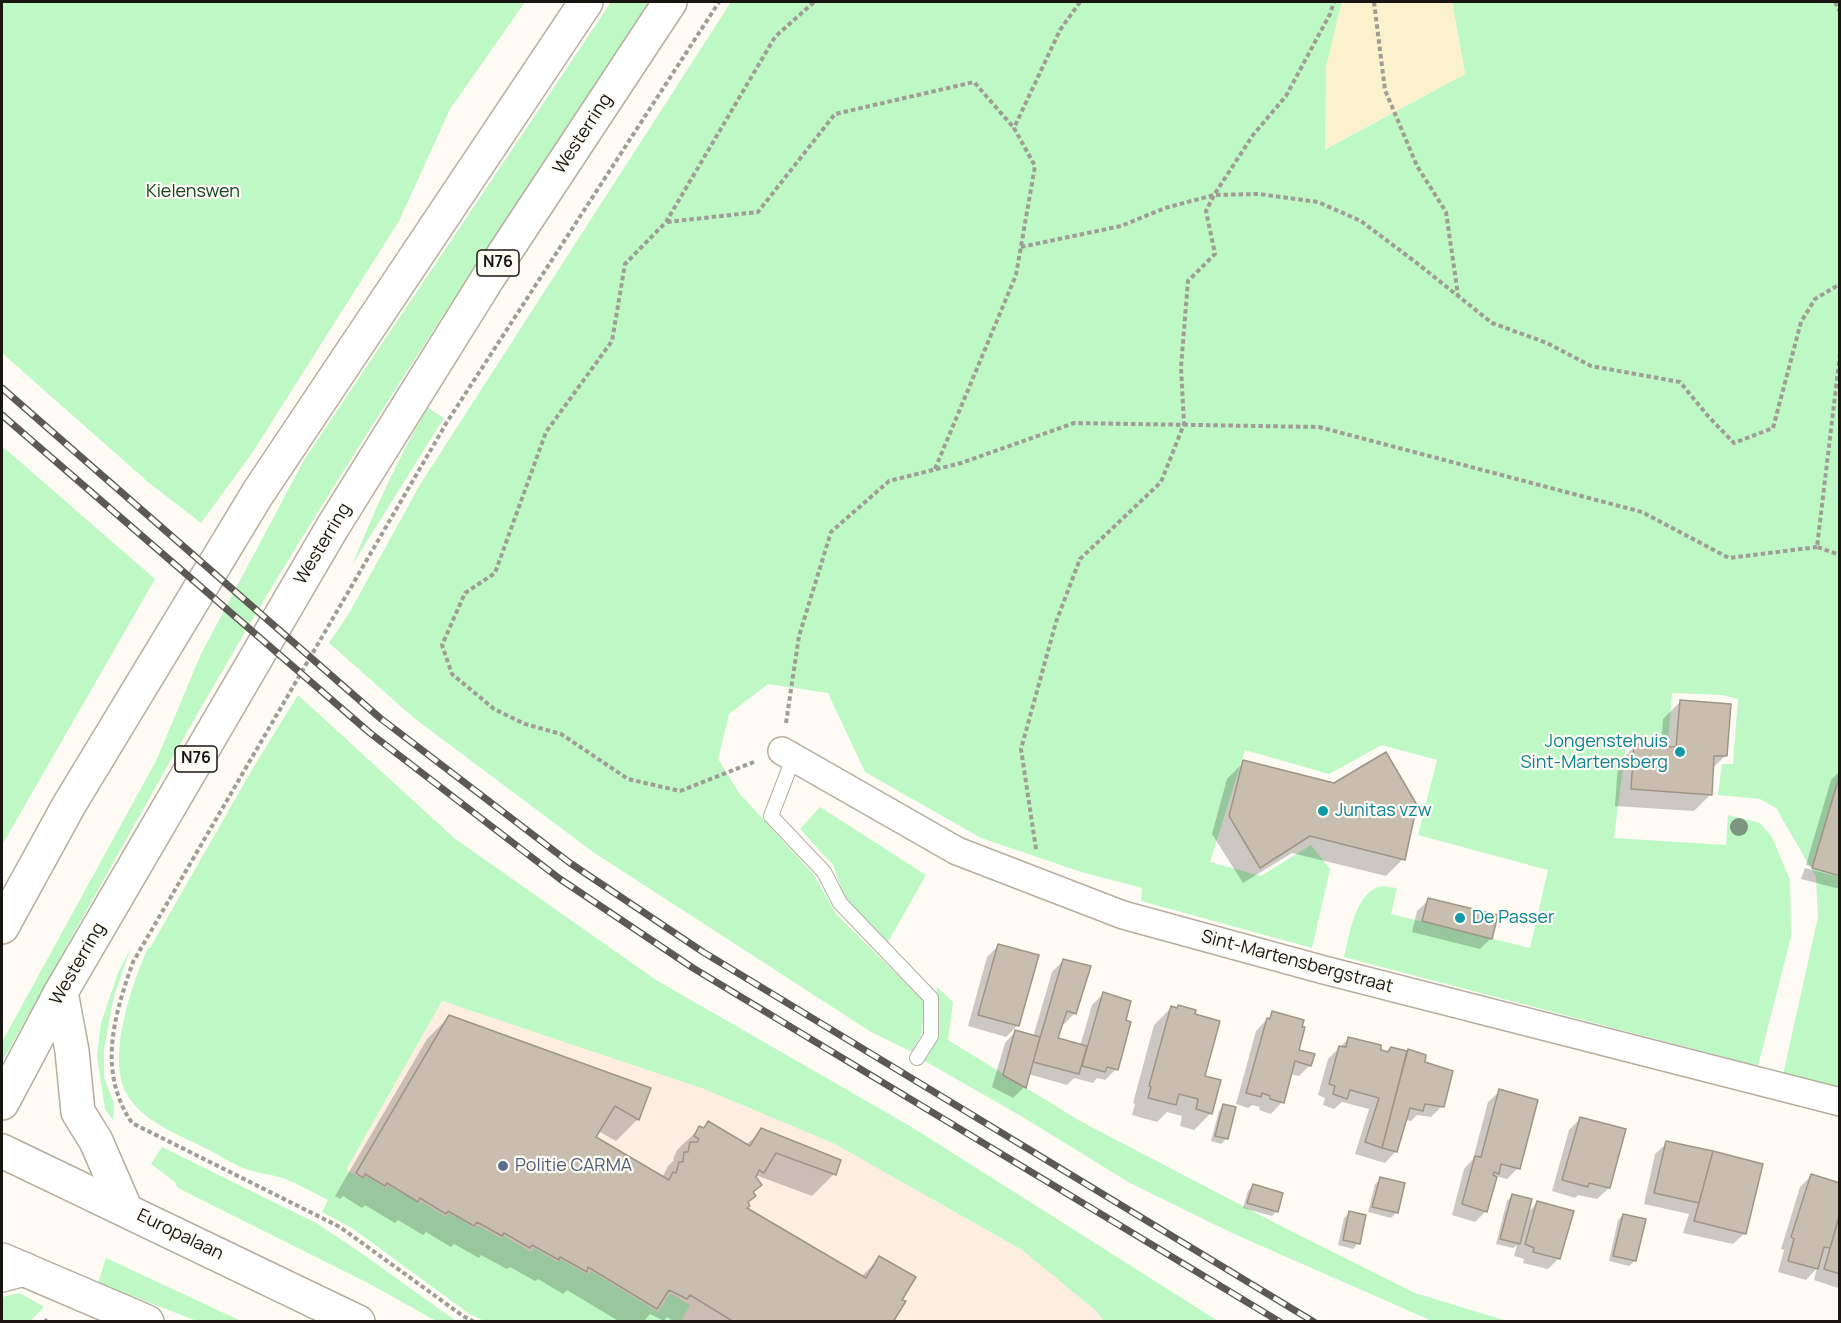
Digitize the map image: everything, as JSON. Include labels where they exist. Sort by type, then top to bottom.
[{"type":"main road","points":[[2,927],[69,805],[258,493],[586,2]]},
{"type":"main road","name":"Westerring","points":[[2,1102],[61,992],[332,528],[488,278],[670,2]]},
{"type":"main road","points":[[61,992],[72,1052],[78,1112],[96,1141],[125,1208]]},
{"type":"main road","name":"Europalaan","points":[[2,1151],[125,1208],[358,1322]]},
{"type":"main road","points":[[9,1268],[147,1322]]},
{"type":"street","name":"Sint-Martensbergstraat","points":[[788,755],[957,851],[1134,918],[1324,970],[1839,1102]]},
{"type":"lane","points":[[788,755],[771,816],[824,872],[840,903],[931,998],[931,1036],[917,1058]]},
{"type":"path","points":[[474,1322],[340,1227],[132,1123],[120,1101],[111,1067],[120,997],[133,962],[447,422],[719,2]]},
{"type":"path","points":[[735,770],[680,791],[628,779],[561,734],[525,724],[494,709],[452,674],[442,645],[465,593],[495,573],[546,432],[612,341],[625,264],[666,222],[776,37],[814,2]]},
{"type":"path","points":[[1014,128],[1060,30],[1080,2]]},
{"type":"path","points":[[1041,884],[1021,749],[1056,622],[1080,559],[1161,482],[1184,424],[1181,367],[1188,281],[1215,254],[1206,211],[1253,135],[1286,96],[1330,14],[1334,2]]},
{"type":"path","points":[[1374,2],[1385,90],[1417,166],[1446,212],[1458,296]]},
{"type":"path","points":[[1835,2],[1839,12]]},
{"type":"path","points":[[666,222],[758,212],[835,114],[974,82],[1014,128],[1035,166],[1016,275],[935,470]]},
{"type":"path","points":[[1022,247],[1121,226],[1165,208],[1214,195],[1259,194],[1318,202],[1361,221],[1492,323],[1547,343],[1591,366],[1680,382],[1734,443],[1773,428],[1802,322],[1815,299],[1839,284]]},
{"type":"path","points":[[1817,547],[1839,354]]},
{"type":"path","points":[[790,694],[799,636],[831,532],[889,481],[961,463],[1074,423],[1319,428],[1642,512],[1729,558],[1817,547],[1839,555]]},
{"type":"shaded area","points":[[442,1001],[704,1089],[835,1144],[1022,1250],[1095,1310],[1104,1321],[554,1321],[340,1180]]},
{"type":"green space","name":"Kielenswen","points":[[2,2],[525,2],[450,109],[399,221],[252,453],[201,523],[148,482],[2,353]]},
{"type":"green space","points":[[611,2],[651,2],[440,321],[275,582],[156,787],[2,1062],[2,1042],[157,759],[201,654],[304,460]]},
{"type":"green space","points":[[731,2],[1342,2],[1326,68],[1326,149],[1465,74],[1452,2],[1839,2],[1839,1087],[1783,1075],[1818,917],[1816,877],[1776,808],[1760,799],[1718,795],[1722,764],[1733,764],[1738,699],[1722,695],[1672,693],[1668,742],[1608,740],[1626,744],[1614,838],[1726,845],[1728,815],[1760,823],[1772,837],[1790,880],[1791,937],[1758,1066],[1344,957],[1351,926],[1360,904],[1366,895],[1383,886],[1397,888],[1391,914],[1530,948],[1548,870],[1418,835],[1437,760],[1382,745],[1329,774],[1245,750],[1210,862],[1261,876],[1311,845],[1330,869],[1312,948],[1141,901],[1142,888],[1078,871],[981,838],[865,772],[828,693],[768,684],[729,714],[718,759],[739,793],[814,875],[836,914],[924,1001],[922,1033],[912,1052],[871,1032],[593,852],[414,718],[329,643],[348,615],[421,483]]},
{"type":"green space","points":[[428,408],[444,418],[352,565],[396,465]]},
{"type":"green space","points":[[2,446],[155,579],[2,845]]},
{"type":"green space","points":[[298,695],[454,838],[656,980],[910,1126],[1218,1321],[1104,1321],[1095,1310],[1022,1250],[835,1144],[704,1089],[442,1001],[346,1170],[363,1179],[366,1176],[387,1189],[387,1185],[446,1217],[449,1213],[474,1228],[477,1225],[502,1239],[504,1236],[531,1252],[534,1248],[557,1262],[562,1260],[588,1275],[591,1271],[658,1312],[670,1293],[690,1305],[681,1321],[484,1321],[468,1313],[352,1228],[322,1212],[328,1200],[283,1178],[238,1166],[153,1121],[128,1096],[122,1081],[119,1063],[123,1022],[135,981],[148,948]]},
{"type":"green space","points":[[820,807],[926,875],[888,942],[844,896],[833,865],[800,829]]},
{"type":"green space","points":[[131,948],[114,996],[104,1049],[104,1077],[114,1104],[113,1120],[105,1109],[97,1056],[101,1023],[118,973]]},
{"type":"green space","points":[[937,987],[953,1002],[948,1040],[1080,1121],[1415,1293],[1507,1321],[1432,1321],[1232,1233],[1130,1183],[1021,1116],[923,1060],[935,1036]]},
{"type":"green space","points":[[162,1147],[316,1223],[456,1321],[436,1321],[372,1285],[178,1188],[175,1182],[151,1164]]},
{"type":"green space","points":[[106,1258],[241,1321],[197,1321],[98,1283]]},
{"type":"green space","points":[[20,1293],[44,1307],[30,1321],[2,1321],[2,1297]]},
{"type":"sand","points":[[1342,2],[1452,2],[1465,74],[1325,149],[1326,68]]},
{"type":"building","name":"Jongenstehuis Sint-Martensberg","points":[[1680,700],[1731,704],[1727,756],[1714,756],[1712,795],[1631,789],[1634,744],[1676,747]]},
{"type":"building","name":"Junitas vzw","points":[[1386,752],[1417,805],[1405,860],[1310,836],[1260,868],[1229,816],[1243,760],[1334,783]]},
{"type":"building","points":[[1840,774],[1840,876],[1812,868]]},
{"type":"building","name":"De Passer","points":[[1428,898],[1498,915],[1492,939],[1422,921]]},
{"type":"building","points":[[998,944],[1039,955],[1019,1026],[978,1015]]},
{"type":"building","points":[[1063,959],[1091,966],[1076,1014],[1067,1011],[1058,1038],[1087,1046],[1079,1074],[1033,1062]]},
{"type":"building","points":[[1103,992],[1131,1001],[1126,1020],[1131,1022],[1118,1070],[1107,1067],[1105,1072],[1082,1066]]},
{"type":"building","points":[[1178,1005],[1196,1010],[1195,1014],[1220,1021],[1205,1076],[1221,1080],[1212,1114],[1196,1109],[1198,1099],[1179,1094],[1176,1105],[1148,1098],[1151,1087],[1149,1086],[1171,1006],[1177,1008]]},
{"type":"building","points":[[1272,1011],[1304,1020],[1302,1027],[1305,1027],[1299,1050],[1315,1054],[1311,1066],[1295,1061],[1284,1103],[1270,1099],[1270,1096],[1262,1093],[1261,1097],[1246,1093],[1267,1018],[1270,1019]]},
{"type":"building","name":"Politie CARMA","points":[[449,1015],[651,1088],[639,1120],[615,1106],[596,1137],[669,1180],[673,1172],[676,1173],[679,1162],[683,1162],[684,1152],[688,1152],[690,1142],[697,1142],[699,1139],[694,1136],[699,1126],[704,1128],[708,1121],[750,1146],[761,1128],[841,1160],[836,1175],[776,1153],[764,1173],[759,1170],[756,1177],[762,1185],[753,1192],[756,1196],[748,1202],[750,1206],[747,1208],[866,1278],[879,1256],[916,1277],[902,1300],[906,1301],[893,1322],[734,1322],[690,1295],[687,1299],[669,1290],[657,1309],[588,1267],[587,1272],[532,1245],[530,1248],[504,1233],[502,1236],[477,1222],[474,1226],[448,1211],[446,1214],[420,1198],[418,1202],[387,1183],[385,1186],[365,1174],[363,1178],[356,1173]]},
{"type":"building","points":[[1015,1030],[1040,1037],[1026,1088],[1003,1075]]},
{"type":"building","points":[[1348,1037],[1381,1045],[1381,1050],[1388,1052],[1391,1047],[1407,1051],[1382,1148],[1365,1142],[1379,1098],[1350,1090],[1347,1099],[1333,1094],[1335,1086],[1329,1084],[1339,1046],[1346,1047]]},
{"type":"building","points":[[1408,1049],[1426,1055],[1425,1062],[1453,1071],[1444,1107],[1425,1104],[1423,1111],[1410,1108],[1397,1152],[1382,1148]]},
{"type":"building","points":[[1499,1089],[1538,1100],[1520,1169],[1501,1164],[1499,1174],[1494,1172],[1493,1175],[1497,1177],[1487,1212],[1462,1204],[1475,1156],[1481,1157]]},
{"type":"building","points":[[1223,1104],[1236,1107],[1228,1139],[1215,1136]]},
{"type":"building","points":[[1580,1117],[1626,1129],[1610,1188],[1589,1183],[1588,1187],[1562,1180]]},
{"type":"building","points":[[1666,1141],[1713,1151],[1699,1203],[1654,1193]]},
{"type":"building","points":[[1713,1151],[1763,1164],[1746,1234],[1694,1221]]},
{"type":"building","points":[[1811,1174],[1840,1183],[1840,1213],[1830,1248],[1824,1247],[1818,1269],[1788,1261],[1794,1239],[1791,1237]]},
{"type":"building","points":[[1380,1177],[1405,1183],[1398,1213],[1372,1207]]},
{"type":"building","points":[[1253,1184],[1283,1193],[1278,1212],[1247,1203]]},
{"type":"building","points":[[1512,1194],[1532,1199],[1520,1244],[1500,1239]]},
{"type":"building","points":[[1537,1201],[1574,1211],[1560,1259],[1533,1252],[1534,1248],[1525,1244]]},
{"type":"building","points":[[1349,1211],[1366,1215],[1360,1244],[1343,1240]]},
{"type":"building","points":[[1623,1214],[1646,1219],[1636,1261],[1613,1256]]},
{"type":"building","points":[[1840,1214],[1840,1274],[1824,1269]]},
{"type":"railway","points":[[2,388],[380,718],[570,863],[703,952],[1314,1322]]},
{"type":"railway","points":[[2,415],[370,733],[560,879],[693,968],[1280,1322]]},
{"type":"place","name":"Jongenstehuis Sint-Martensberg","points":[[1680,752]]},
{"type":"place","name":"Junitas vzw","points":[[1323,811]]},
{"type":"place","name":"De Passer","points":[[1460,918]]},
{"type":"place","name":"Politie CARMA","points":[[503,1166]]}]
